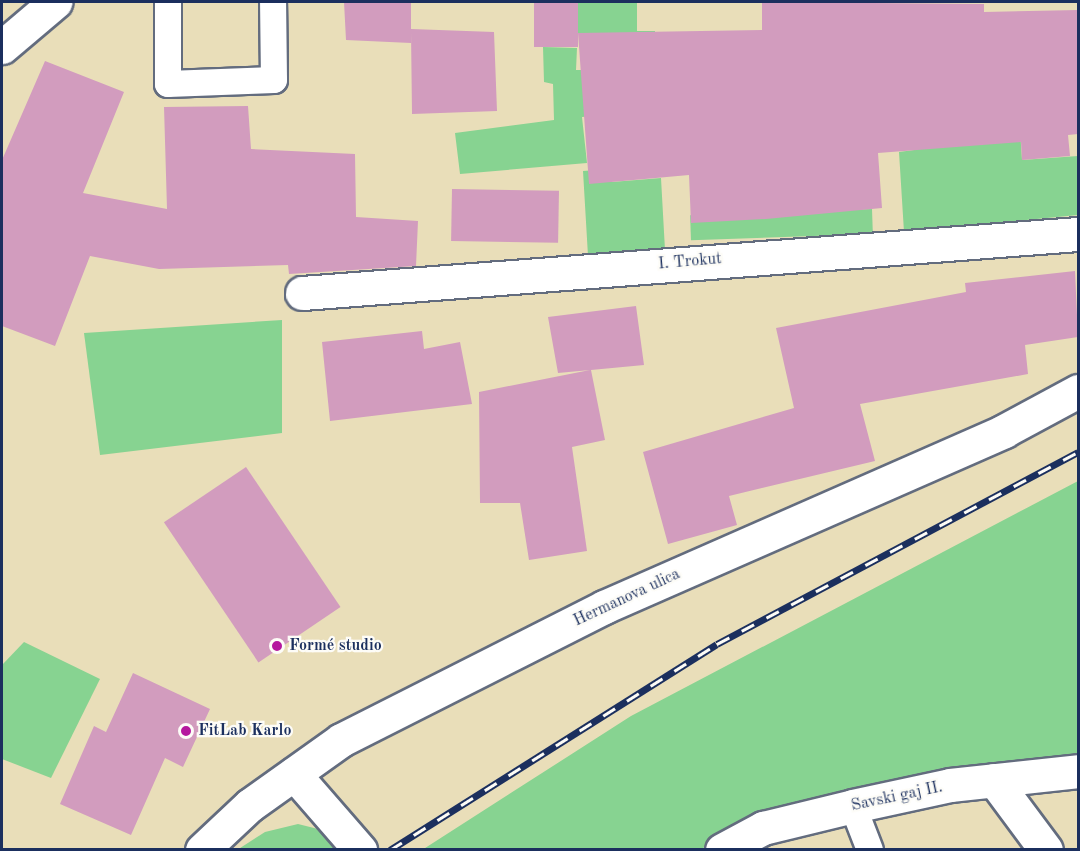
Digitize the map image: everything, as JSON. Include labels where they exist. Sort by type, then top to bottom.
[{"type":"street","points":[[2,47],[55,2]]},
{"type":"street","name":"I. Trokut","points":[[302,293],[1078,234]]},
{"type":"street","name":"Hermanova ulica","points":[[202,849],[294,774],[341,740],[603,607],[1004,431],[1078,391]]},
{"type":"street","name":"Savski gaj II.","points":[[722,849],[763,828],[853,806],[994,780],[1078,771]]},
{"type":"street","points":[[294,774],[360,849]]},
{"type":"street","points":[[994,780],[1046,849]]},
{"type":"lane","points":[[168,2],[168,84],[274,80],[273,2]]},
{"type":"lane","points":[[853,806],[870,849]]},
{"type":"green space","points":[[578,2],[637,2],[637,31],[655,31],[655,91],[604,115],[582,117],[587,163],[460,174],[455,133],[554,120],[553,84],[544,82],[543,47],[577,48],[576,70],[602,70],[604,34],[577,33]]},
{"type":"green space","points":[[1017,85],[1022,160],[1078,156],[1078,215],[904,232],[899,152],[914,150]]},
{"type":"green space","points":[[610,169],[612,182],[661,178],[665,250],[588,256],[583,171]]},
{"type":"green space","points":[[872,209],[873,234],[691,240],[690,215]]},
{"type":"green space","points":[[282,320],[282,433],[100,455],[84,333]]},
{"type":"green space","points":[[1078,481],[1078,758],[790,806],[701,849],[422,850],[631,716]]},
{"type":"green space","points":[[24,642],[100,679],[51,778],[2,759],[2,665]]},
{"type":"green space","points":[[298,824],[318,829],[338,850],[237,850],[265,832]]},
{"type":"building","points":[[344,2],[411,2],[411,29],[494,32],[497,111],[412,114],[411,32],[411,43],[346,40]]},
{"type":"building","points":[[534,2],[578,2],[578,47],[534,47]]},
{"type":"building","points":[[762,2],[984,4],[984,12],[1078,10],[1078,134],[1068,135],[1070,156],[1022,160],[1021,142],[878,153],[882,208],[766,219],[691,223],[689,175],[589,184],[578,33],[762,30]]},
{"type":"building","points":[[45,61],[124,92],[83,193],[167,209],[164,107],[248,106],[251,149],[355,154],[356,217],[418,221],[416,266],[289,274],[288,265],[159,269],[90,256],[55,346],[2,326],[2,160]]},
{"type":"building","points":[[452,189],[559,191],[558,243],[451,241]]},
{"type":"building","points":[[1075,271],[1078,337],[1025,345],[1028,374],[860,404],[875,461],[729,496],[737,525],[668,544],[643,452],[794,408],[776,328],[966,292],[965,283]]},
{"type":"building","points":[[636,306],[644,365],[591,370],[605,440],[572,447],[587,551],[529,560],[520,503],[480,503],[479,392],[590,370],[558,373],[548,317]]},
{"type":"building","points":[[422,331],[424,349],[460,342],[472,404],[330,421],[322,342]]},
{"type":"building","points":[[246,467],[341,607],[258,662],[164,522]]},
{"type":"building","points":[[133,673],[210,709],[183,767],[165,758],[131,835],[60,804],[94,726],[106,732]]},
{"type":"railway","points":[[390,850],[717,644],[1078,452]]},
{"type":"place","name":"Formé studio","points":[[277,646]]},
{"type":"place","name":"FitLab Karlo","points":[[186,731]]}]
